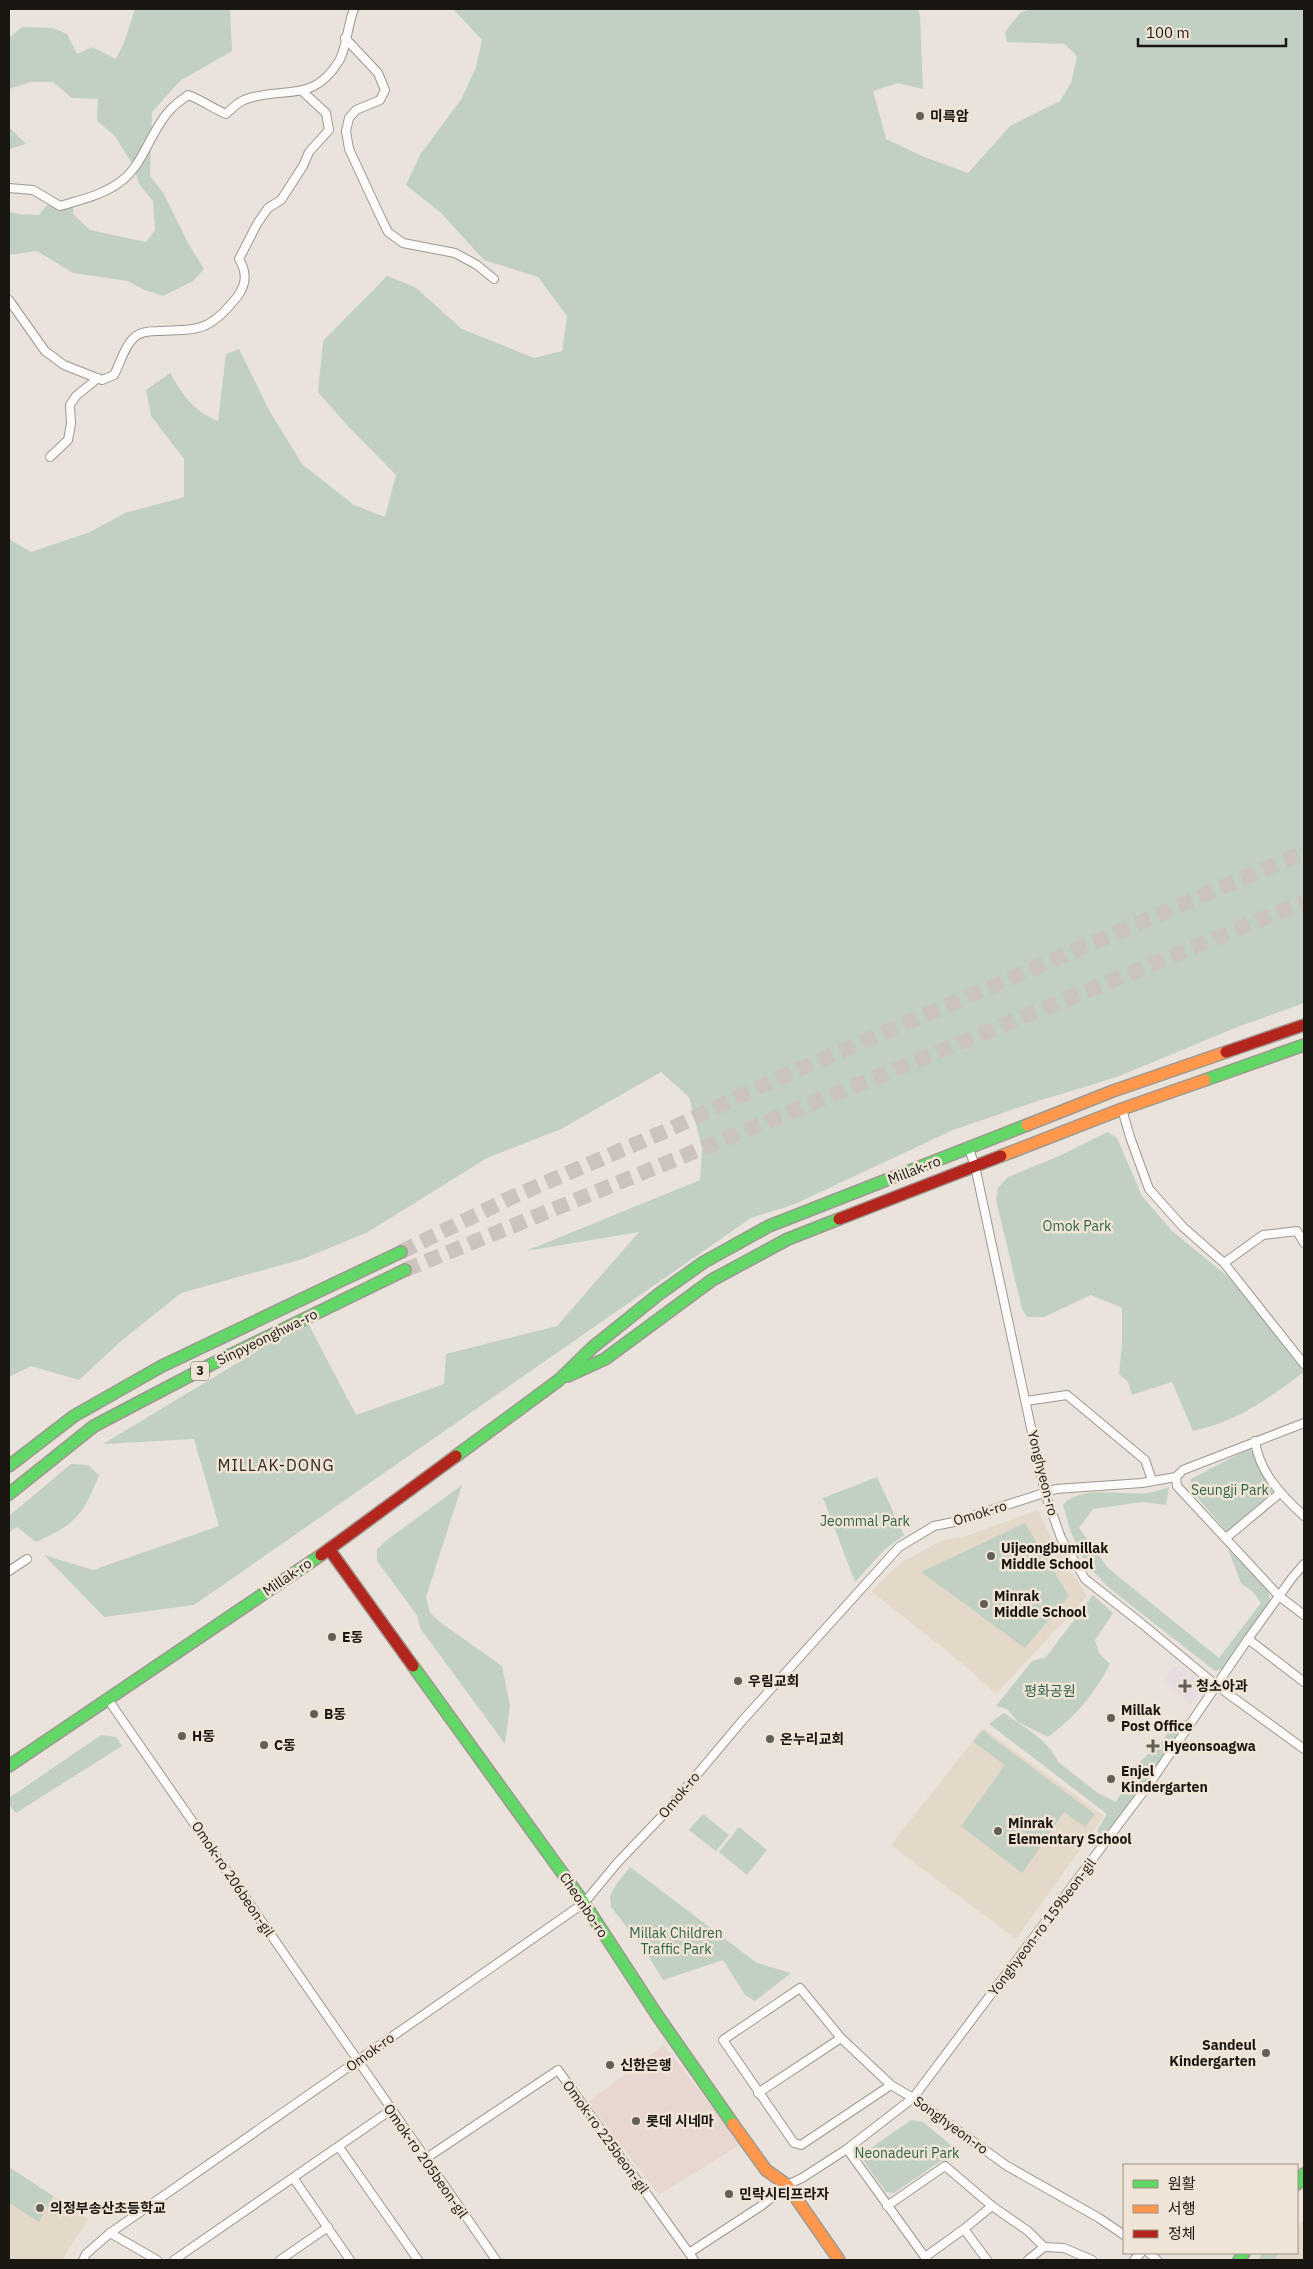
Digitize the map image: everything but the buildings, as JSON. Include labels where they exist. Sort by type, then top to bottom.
[{"type":"main road","name":"Millak-ro","points":[[9,1766],[329,1549],[559,1380],[593,1347],[659,1294],[711,1258],[769,1226],[1113,1091],[1304,1025]]},
{"type":"main road","name":"Millak-ro","points":[[559,1380],[605,1359],[712,1280],[788,1239],[1122,1109],[1304,1045]]},
{"type":"main road","name":"Sinpyeonghwa-ro","points":[[9,1466],[74,1416],[162,1366],[401,1252]]},
{"type":"main road","name":"Sinpyeonghwa-ro","points":[[9,1494],[94,1426],[212,1364],[405,1270]]},
{"type":"main road","name":"Cheonbo-ro","points":[[329,1549],[584,1903],[656,2016],[766,2170],[787,2185],[839,2260]]},
{"type":"street","points":[[9,188],[33,190],[60,206],[108,190],[122,181],[133,170],[170,109],[188,95],[202,99],[216,110],[226,114],[242,101],[262,95],[306,91],[327,77],[340,59],[354,9]]},
{"type":"street","points":[[345,38],[378,73],[383,81],[385,90],[380,100],[356,110],[349,118],[346,131],[349,150],[388,232],[403,243],[455,253],[478,265],[494,279]]},
{"type":"street","points":[[9,300],[45,351],[64,364],[102,380],[114,376],[128,345],[136,335],[153,331],[194,331],[215,322],[243,289],[245,282],[244,271],[239,258],[257,224],[268,208],[280,200],[303,166],[309,152],[329,130],[326,113],[302,91]]},
{"type":"street","points":[[50,457],[68,440],[71,424],[70,405],[76,396],[98,378]]},
{"type":"street","points":[[1122,1109],[1130,1138],[1150,1189],[1183,1227],[1224,1263],[1304,1364]]},
{"type":"street","name":"Yonghyeon-ro","points":[[969,1149],[975,1166],[1045,1493],[1061,1538],[1085,1578],[1142,1622],[1216,1685],[1304,1749]]},
{"type":"street","points":[[1224,1263],[1263,1235],[1297,1231],[1304,1243]]},
{"type":"street","points":[[1026,1401],[1067,1395],[1136,1450],[1145,1460],[1152,1480]]},
{"type":"street","name":"Omok-ro","points":[[83,2260],[110,2233],[584,1903],[618,1862],[663,1815],[742,1721],[899,1548],[934,1526],[954,1522],[1066,1487],[1142,1483],[1176,1477],[1183,1470],[1304,1423]]},
{"type":"street","points":[[1255,1441],[1256,1453],[1280,1493],[1304,1516]]},
{"type":"street","points":[[1176,1477],[1178,1486],[1279,1596],[1304,1615]]},
{"type":"street","points":[[1226,1538],[1280,1493]]},
{"type":"street","points":[[9,1571],[27,1559]]},
{"type":"street","name":"Yonghyeon-ro 159beon-gil","points":[[689,2253],[761,2206],[787,2185],[802,2178],[847,2149],[913,2098],[1152,1780],[1248,1639],[1304,1564]]},
{"type":"street","points":[[1248,1639],[1304,1682]]},
{"type":"street","name":"Omok-ro 206beon-gil","points":[[107,1698],[357,2061]]},
{"type":"street","name":"Songhyeon-ro","points":[[758,2093],[723,2040],[800,1988],[841,2038],[891,2085],[913,2098],[1008,2166],[1099,2218],[1123,2234]]},
{"type":"street","points":[[841,2038],[758,2093],[794,2143],[801,2145],[891,2085]]},
{"type":"street","name":"Omok-ro 205beon-gil","points":[[357,2061],[496,2260]]},
{"type":"street","name":"Omok-ro 225beon-gil","points":[[425,2159],[558,2070],[694,2260]]},
{"type":"street","points":[[174,2260],[294,2179],[391,2110]]},
{"type":"street","points":[[338,2147],[418,2260]]},
{"type":"street","points":[[847,2149],[926,2258],[992,2206]]},
{"type":"street","points":[[887,2206],[944,2166],[992,2206],[1028,2231],[1044,2247]]},
{"type":"street","points":[[294,2179],[350,2260]]},
{"type":"street","points":[[280,2260],[328,2227]]},
{"type":"street","points":[[964,2229],[987,2260]]},
{"type":"street","points":[[110,2233],[157,2260]]},
{"type":"street","points":[[1028,2260],[1044,2247],[1064,2248],[1076,2255],[1082,2255],[1092,2260]]},
{"type":"shaded area","name":"Minrak Middle School","points":[[1038,1510],[1051,1538],[1087,1596],[996,1694],[963,1664],[871,1591],[902,1562],[941,1541],[966,1536]]},
{"type":"shaded area","name":"청소아과","points":[[1181,1666],[1198,1679],[1200,1693],[1190,1704],[1163,1680],[1173,1667]]},
{"type":"shaded area","name":"Minrak Elementary School","points":[[983,1728],[1104,1816],[1016,1939],[891,1845]]},
{"type":"shaded area","points":[[664,2045],[741,2144],[659,2195],[588,2102]]},
{"type":"shaded area","name":"의정부송산초등학교","points":[[9,2167],[88,2219],[62,2260],[9,2260]]},
{"type":"shaded area","points":[[1304,2220],[1304,2260],[1275,2260],[1278,2254],[1298,2254],[1298,2228]]},
{"type":"green space","points":[[135,9],[230,9],[232,51],[180,81],[152,112],[150,176],[164,194],[188,243],[204,269],[193,281],[163,296],[144,290],[128,281],[73,273],[37,251],[9,255],[9,211],[18,214],[39,215],[47,205],[74,198],[73,214],[90,230],[146,242],[155,230],[153,201],[139,184],[134,167],[115,136],[97,121],[98,99],[72,98],[53,82],[30,82],[9,89],[9,38],[22,27],[53,28],[67,34],[77,54],[92,47],[116,59],[125,40]]},
{"type":"green space","points":[[453,9],[918,9],[920,16],[923,89],[898,83],[873,91],[886,139],[922,156],[968,173],[1010,126],[1060,101],[1071,83],[1077,56],[1065,44],[1007,42],[1005,32],[1020,13],[1030,9],[1304,9],[1304,1003],[1235,1028],[1117,1077],[953,1130],[795,1204],[751,1218],[194,1605],[104,1617],[44,1555],[93,1570],[219,1526],[194,1439],[103,1444],[307,1321],[356,1415],[444,1384],[446,1354],[557,1326],[639,1232],[526,1251],[700,1180],[702,1148],[689,1097],[661,1072],[561,1129],[487,1158],[368,1232],[303,1259],[181,1293],[120,1342],[79,1380],[31,1366],[9,1377],[9,539],[31,552],[90,532],[125,513],[184,497],[184,459],[151,416],[146,390],[170,373],[179,388],[195,407],[218,421],[226,354],[239,349],[269,410],[302,464],[354,505],[385,517],[396,475],[318,392],[323,341],[387,276],[415,287],[462,329],[534,358],[562,351],[567,316],[538,277],[484,260],[441,213],[406,185],[420,155],[462,98],[476,67],[482,40]]},
{"type":"green space","points":[[9,127],[26,144],[9,149]]},
{"type":"green space","name":"Omok Park","points":[[1108,1132],[1117,1138],[1142,1196],[1172,1231],[1232,1280],[1304,1363],[1304,1372],[1265,1400],[1239,1415],[1193,1431],[1172,1382],[1132,1395],[1128,1382],[1119,1374],[1122,1343],[1122,1308],[1091,1295],[1044,1317],[1027,1317],[1022,1309],[996,1200],[998,1188],[1008,1177],[1059,1156]]},
{"type":"green space","name":"Seungji Park","points":[[1250,1448],[1273,1492],[1227,1532],[1189,1488],[1191,1479]]},
{"type":"green space","points":[[71,1464],[88,1465],[99,1475],[88,1500],[76,1517],[60,1530],[36,1542],[17,1527],[9,1532],[9,1516]]},
{"type":"green space","name":"Jeommal Park","points":[[877,1477],[904,1535],[884,1550],[855,1582],[823,1498]]},
{"type":"green space","points":[[462,1485],[426,1597],[430,1613],[441,1623],[502,1666],[510,1705],[505,1744],[420,1628],[417,1615],[377,1561],[377,1549],[387,1540]]},
{"type":"green space","points":[[1169,1487],[1166,1505],[1142,1502],[1093,1509],[1079,1528],[1108,1568],[1219,1658],[1261,1603],[1253,1592],[1241,1583],[1228,1549],[1268,1590],[1271,1603],[1225,1668],[1215,1671],[1108,1587],[1085,1563],[1070,1530],[1063,1505],[1080,1495],[1091,1493],[1137,1494]]},
{"type":"green space","points":[[1025,1523],[1069,1596],[1025,1648],[921,1572]]},
{"type":"green space","name":"평화공원","points":[[1093,1595],[1113,1613],[1095,1640],[1099,1653],[1110,1664],[1084,1704],[1068,1721],[1048,1737],[1018,1722],[1007,1709],[996,1706],[1032,1661],[1046,1657]]},
{"type":"green space","points":[[1004,1713],[1042,1741],[1054,1754],[1058,1762],[1098,1793],[1116,1802],[1140,1762],[1162,1741],[1176,1721],[1188,1720],[1144,1786],[1104,1839],[1097,1831],[1107,1814],[989,1724]]},
{"type":"green space","points":[[982,1730],[1095,1814],[1085,1827],[1064,1812],[1022,1873],[961,1826],[1005,1765],[973,1742]]},
{"type":"green space","points":[[101,1735],[116,1737],[122,1746],[16,1813],[9,1805],[9,1798]]},
{"type":"green space","points":[[703,1814],[729,1835],[716,1851],[689,1830]]},
{"type":"green space","points":[[739,1827],[767,1850],[747,1875],[719,1852]]},
{"type":"green space","name":"Millak Children Traffic Park","points":[[630,1867],[757,1963],[791,1973],[755,2001],[745,1995],[723,1960],[663,1980],[644,1949],[611,1907],[610,1896],[615,1886]]},
{"type":"green space","name":"Neonadeuri Park","points":[[911,2120],[923,2122],[957,2150],[894,2193],[886,2192],[863,2160],[865,2152]]},
{"type":"green space","points":[[9,2167],[53,2196],[39,2222],[9,2203]]},
{"type":"green space","points":[[1261,2254],[1278,2254],[1275,2260],[1258,2260]]},
{"type":"tunnel","points":[[401,1252],[510,1198],[668,1130],[772,1081],[1304,852]]},
{"type":"tunnel","points":[[405,1270],[1304,902]]},
{"type":"traffic: fast","points":[[1205,1080],[1304,1045]]},
{"type":"traffic: fast","points":[[456,1456],[559,1380],[593,1347],[659,1294],[704,1262],[769,1226],[1027,1125]]},
{"type":"traffic: fast","points":[[568,1376],[605,1359],[712,1280],[788,1239],[839,1219]]},
{"type":"traffic: fast","points":[[9,1466],[74,1416],[162,1366],[401,1252]]},
{"type":"traffic: fast","points":[[9,1494],[94,1426],[212,1364],[405,1270]]},
{"type":"traffic: fast","points":[[9,1766],[321,1555]]},
{"type":"traffic: fast","points":[[413,1666],[584,1903],[657,2015],[733,2124]]},
{"type":"traffic: fast","points":[[1298,2183],[1304,2174]]},
{"type":"traffic: fast","points":[[1239,2260],[1243,2254]]},
{"type":"traffic: slow","points":[[1027,1125],[1113,1091],[1226,1052]]},
{"type":"traffic: slow","points":[[1001,1156],[1122,1109],[1205,1080]]},
{"type":"traffic: slow","points":[[733,2124],[766,2170],[787,2185],[839,2260]]},
{"type":"traffic: jam","points":[[1226,1052],[1304,1025]]},
{"type":"traffic: jam","points":[[839,1219],[1001,1156]]},
{"type":"traffic: jam","points":[[321,1555],[456,1456]]},
{"type":"traffic: jam","points":[[329,1549],[413,1666]]},
{"type":"place","name":"미륵암","points":[[920,116]]},
{"type":"place","name":"Uijeongbumillak Middle School","points":[[991,1556]]},
{"type":"place","name":"Minrak Middle School","points":[[984,1604]]},
{"type":"place","name":"E동","points":[[332,1637]]},
{"type":"place","name":"우림교회","points":[[738,1681]]},
{"type":"place","name":"청소아과","points":[[1185,1686]]},
{"type":"place","name":"B동","points":[[314,1714]]},
{"type":"place","name":"Millak Post Office","points":[[1111,1718]]},
{"type":"place","name":"H동","points":[[182,1736]]},
{"type":"place","name":"온누리교회","points":[[770,1739]]},
{"type":"place","name":"C동","points":[[264,1745]]},
{"type":"place","name":"Hyeonsoagwa","points":[[1153,1746]]},
{"type":"place","name":"Enjel Kindergarten","points":[[1111,1779]]},
{"type":"place","name":"Minrak Elementary School","points":[[998,1831]]},
{"type":"place","name":"Sandeul Kindergarten","points":[[1266,2053]]},
{"type":"place","name":"신한은행","points":[[610,2065]]},
{"type":"place","name":"롯데 시네마","points":[[636,2121]]},
{"type":"place","name":"민락시티프라자","points":[[729,2194]]},
{"type":"place","name":"의정부송산초등학교","points":[[40,2208]]},
{"type":"district","name":"MILLAK-DONG","points":[[276,1465]]}]
